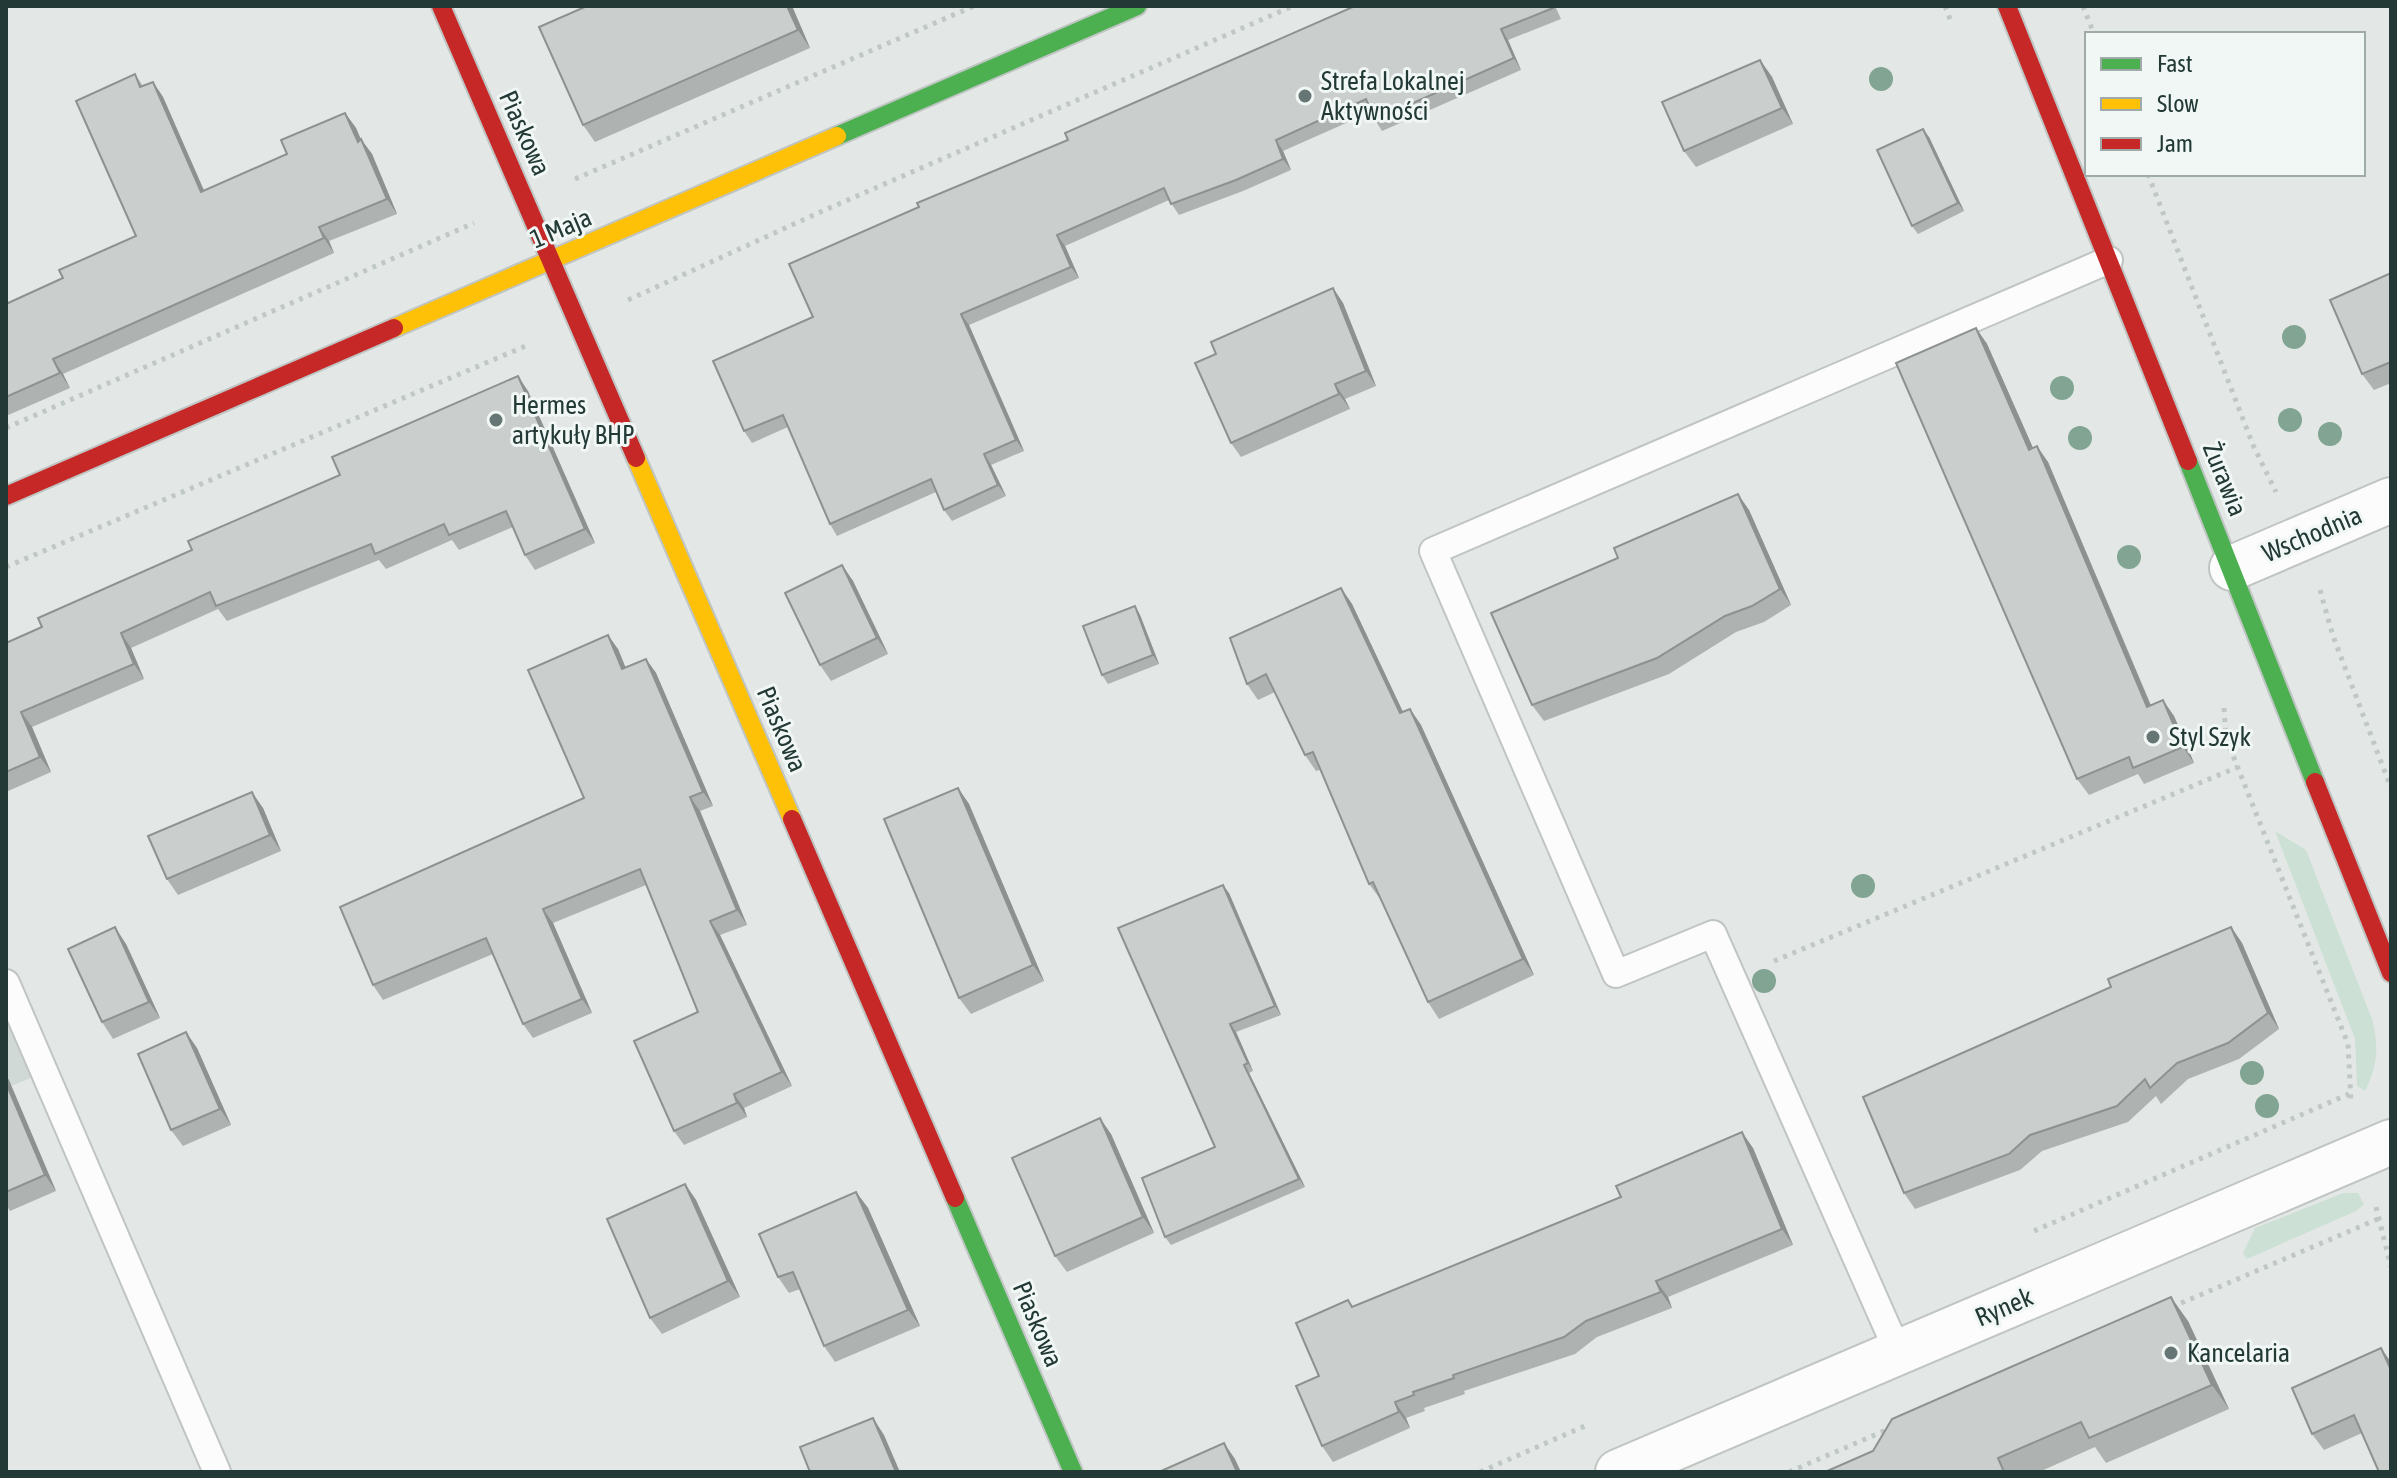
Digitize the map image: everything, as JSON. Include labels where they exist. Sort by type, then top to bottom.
[{"type":"street","name":"Piaskowa","points":[[441,6],[1073,1472]]},
{"type":"street","name":"1 Maja","points":[[6,496],[1137,6]]},
{"type":"street","name":"Żurawia","points":[[2007,6],[2391,973]]},
{"type":"street","name":"Wschodnia","points":[[2232,568],[2391,500]]},
{"type":"street","name":"Rynek","points":[[1618,1472],[2391,1142]]},
{"type":"lane","points":[[1898,1352],[1713,934],[1616,974],[1433,551],[2109,260]]},
{"type":"lane","points":[[6,983],[217,1472]]},
{"type":"path","points":[[6,428],[974,6]]},
{"type":"path","points":[[6,567],[579,324],[818,213],[1293,6]]},
{"type":"path","points":[[1945,6],[1957,35]]},
{"type":"path","points":[[2083,6],[2093,32]]},
{"type":"path","points":[[2149,176],[2253,445],[2276,492],[2288,493]]},
{"type":"path","points":[[2326,582],[2318,592],[2391,788]]},
{"type":"path","points":[[2223,696],[2226,738],[2348,1044],[2349,1094],[2353,1109]]},
{"type":"path","points":[[1733,978],[2238,767]]},
{"type":"path","points":[[2375,1205],[2391,1267]]},
{"type":"path","points":[[2171,1308],[2378,1219]]},
{"type":"path","points":[[1789,1472],[1892,1428]]},
{"type":"shaded area","points":[[6,981],[43,1073],[6,1088]]},
{"type":"green space","points":[[2275,831],[2306,850],[2372,1019],[2376,1055],[2365,1091],[2357,1086],[2355,1039]]},
{"type":"green space","points":[[2343,1193],[2358,1193],[2364,1204],[2356,1211],[2247,1259],[2243,1253],[2255,1228]]},
{"type":"building","points":[[587,6],[787,6],[798,30],[583,125],[539,27]]},
{"type":"building","points":[[1355,6],[1553,8],[1501,29],[1514,58],[1375,120],[1366,99],[1276,140],[1283,159],[1236,180],[1171,204],[1164,188],[1057,235],[1071,267],[961,314],[1016,440],[984,454],[998,485],[944,510],[931,479],[830,524],[783,415],[744,431],[713,361],[813,317],[789,264],[919,207],[917,203],[1068,140],[1065,133]]},
{"type":"building","points":[[1760,60],[1782,108],[1684,151],[1662,102]]},
{"type":"building","points":[[135,74],[140,87],[153,82],[201,192],[287,154],[281,140],[345,113],[358,142],[361,139],[387,199],[319,227],[324,238],[53,359],[60,373],[6,397],[6,304],[63,278],[59,270],[136,236],[76,101]]},
{"type":"building","points":[[1923,129],[1958,203],[1912,226],[1877,150]]},
{"type":"building","points":[[2391,273],[2391,362],[2362,374],[2330,300]]},
{"type":"building","points":[[1333,288],[1366,371],[1335,384],[1339,394],[1231,443],[1195,363],[1216,354],[1211,342]]},
{"type":"building","points":[[1976,328],[2029,450],[2037,446],[2147,707],[2163,700],[2183,747],[2133,768],[2129,757],[2077,779],[1896,363]]},
{"type":"building","points":[[518,376],[585,529],[525,555],[506,511],[449,535],[444,524],[375,554],[371,544],[216,606],[210,592],[121,633],[134,664],[21,712],[40,757],[6,772],[6,643],[42,627],[38,618],[192,550],[188,541],[340,475],[332,457]]},
{"type":"building","points":[[1738,494],[1780,589],[1752,606],[1725,616],[1657,658],[1532,705],[1491,613],[1618,558],[1614,548]]},
{"type":"building","points":[[842,565],[877,638],[820,665],[785,593]]},
{"type":"building","points":[[1341,588],[1400,713],[1410,709],[1523,959],[1428,1002],[1373,882],[1369,884],[1313,752],[1305,755],[1266,674],[1247,684],[1230,638]]},
{"type":"building","points":[[1135,606],[1153,655],[1102,675],[1083,626]]},
{"type":"building","points":[[608,635],[622,669],[646,659],[703,792],[690,797],[737,910],[710,921],[782,1072],[734,1094],[737,1103],[674,1131],[634,1041],[698,1012],[640,869],[543,909],[582,999],[523,1024],[486,938],[373,985],[340,907],[584,798],[528,670]]},
{"type":"building","points":[[958,788],[1033,965],[959,998],[884,819]]},
{"type":"building","points":[[252,792],[270,835],[167,879],[148,836]]},
{"type":"building","points":[[1223,885],[1275,1006],[1230,1024],[1248,1063],[1244,1065],[1299,1179],[1165,1237],[1142,1178],[1215,1147],[1118,928]]},
{"type":"building","points":[[115,927],[149,1002],[102,1022],[68,949]]},
{"type":"building","points":[[2231,927],[2268,1013],[2228,1043],[2177,1063],[2150,1088],[2145,1079],[2117,1106],[2030,1135],[2009,1154],[1904,1193],[1863,1097],[2111,987],[2108,979]]},
{"type":"building","points":[[186,1032],[220,1109],[171,1130],[138,1054]]},
{"type":"building","points":[[6,1083],[45,1175],[6,1192]]},
{"type":"building","points":[[1100,1118],[1143,1217],[1055,1256],[1012,1158]]},
{"type":"building","points":[[1742,1132],[1782,1229],[1656,1281],[1661,1292],[1586,1321],[1564,1337],[1413,1392],[1414,1395],[1395,1402],[1399,1412],[1322,1446],[1296,1386],[1319,1376],[1296,1323],[1348,1300],[1352,1307],[1621,1197],[1616,1186]]},
{"type":"building","points":[[685,1184],[728,1281],[650,1318],[607,1219]]},
{"type":"building","points":[[856,1192],[908,1310],[824,1346],[793,1272],[778,1277],[759,1234]]},
{"type":"building","points":[[2171,1297],[2212,1385],[2089,1438],[2081,1422],[1998,1458],[2004,1472],[1825,1472],[1873,1451],[1892,1419]]},
{"type":"building","points":[[2381,1348],[2391,1370],[2391,1472],[2379,1472],[2354,1415],[2312,1434],[2292,1388]]},
{"type":"building","points":[[873,1418],[896,1472],[810,1472],[800,1447]]},
{"type":"building","points":[[1224,1443],[1237,1472],[1159,1472]]},
{"type":"traffic: fast","points":[[837,136],[1137,6]]},
{"type":"traffic: fast","points":[[2188,461],[2315,782]]},
{"type":"traffic: fast","points":[[955,1198],[1073,1472]]},
{"type":"traffic: slow","points":[[394,328],[837,136]]},
{"type":"traffic: slow","points":[[636,458],[792,819]]},
{"type":"traffic: jam","points":[[441,6],[636,458]]},
{"type":"traffic: jam","points":[[2007,6],[2188,461]]},
{"type":"traffic: jam","points":[[6,496],[394,328]]},
{"type":"traffic: jam","points":[[2315,782],[2391,973]]},
{"type":"traffic: jam","points":[[792,819],[955,1198]]},
{"type":"place","name":"Strefa Lokalnej Aktywności","points":[[1305,96]]},
{"type":"place","name":"Hermes artykuły BHP","points":[[496,420]]},
{"type":"place","name":"Styl Szyk","points":[[2153,737]]},
{"type":"place","name":"Kancelaria","points":[[2171,1353]]}]
